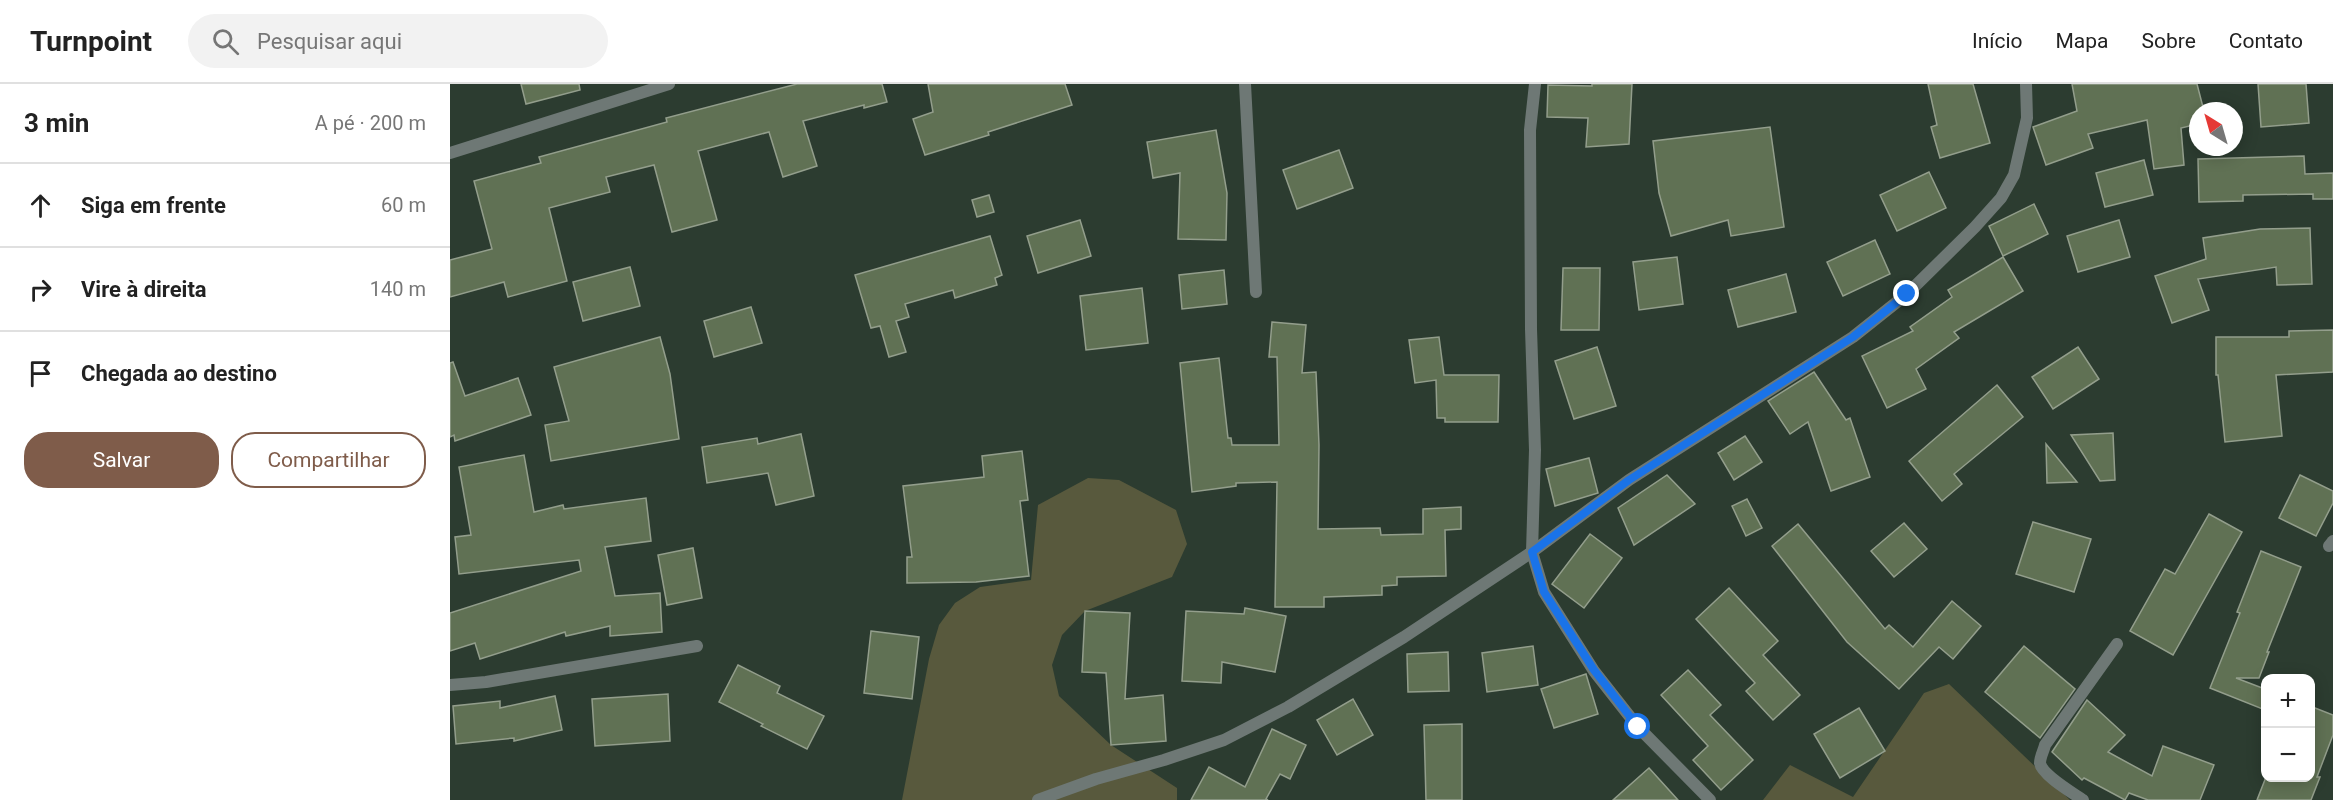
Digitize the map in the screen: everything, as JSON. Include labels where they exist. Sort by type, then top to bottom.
[{"type":"street","points":[[450,153],[669,84]]},
{"type":"street","points":[[1245,84],[1256,292]]},
{"type":"street","points":[[1535,84],[1530,130],[1531,330],[1535,450],[1532,552],[1544,592],[1594,670],[1638,727],[1710,800]]},
{"type":"street","points":[[1038,800],[1096,779],[1224,740],[1288,707],[1404,637],[1532,552],[1629,480],[1853,337],[1907,294],[2001,198],[2014,175],[2027,118],[2026,84]]},
{"type":"street","points":[[2083,800],[2047,774],[2040,763],[2045,745],[2117,644]]},
{"type":"street","points":[[450,685],[486,682],[697,646]]},
{"type":"green space","points":[[1088,478],[1119,480],[1176,510],[1187,544],[1172,577],[1085,611],[1062,635],[1052,665],[1059,696],[1111,745],[1177,788],[1177,800],[902,800],[929,659],[939,625],[955,603],[980,587],[1031,580],[1038,505]]},
{"type":"green space","points":[[1949,684],[2070,800],[1763,800],[1790,765],[1853,797],[1924,693]]},
{"type":"building","points":[[521,84],[579,84],[580,90],[526,104]]},
{"type":"building","points":[[797,84],[882,84],[887,102],[864,108],[864,105],[803,121],[817,166],[783,177],[769,132],[698,151],[717,220],[672,232],[654,165],[606,177],[610,192],[549,208],[567,281],[508,297],[504,282],[450,297],[450,260],[492,249],[474,181],[541,163],[539,157],[667,122],[666,118]]},
{"type":"building","points":[[928,84],[1065,84],[1072,105],[925,155],[913,119],[933,112]]},
{"type":"building","points":[[1592,84],[1632,84],[1629,144],[1586,147],[1588,118],[1547,117],[1548,85],[1592,86]]},
{"type":"building","points":[[1928,84],[1973,84],[1990,143],[1940,158],[1931,127],[1937,125]]},
{"type":"building","points":[[2072,84],[2197,84],[2202,102],[2189,102],[2189,126],[2181,128],[2184,165],[2154,169],[2147,120],[2088,134],[2093,148],[2046,165],[2033,127],[2077,111]]},
{"type":"building","points":[[2258,84],[2306,84],[2309,123],[2261,127]]},
{"type":"building","points":[[1770,127],[1784,227],[1731,236],[1728,220],[1671,236],[1659,193],[1653,141]]},
{"type":"building","points":[[1216,130],[1227,193],[1226,240],[1178,239],[1180,173],[1153,178],[1147,142]]},
{"type":"building","points":[[1339,150],[1353,188],[1297,209],[1283,170]]},
{"type":"building","points":[[2304,156],[2305,174],[2333,173],[2333,199],[2313,199],[2313,194],[2243,195],[2243,201],[2199,202],[2198,159]]},
{"type":"building","points":[[2144,160],[2153,195],[2105,207],[2096,173]]},
{"type":"building","points":[[1929,172],[1946,208],[1897,231],[1880,195]]},
{"type":"building","points":[[989,195],[994,212],[977,217],[972,200]]},
{"type":"building","points":[[2034,204],[2048,234],[2003,256],[1989,226]]},
{"type":"building","points":[[1080,220],[1091,256],[1038,273],[1027,236]]},
{"type":"building","points":[[2119,220],[2130,257],[2078,272],[2067,236]]},
{"type":"building","points":[[2310,228],[2312,284],[2277,285],[2276,267],[2198,279],[2209,310],[2172,323],[2155,276],[2206,259],[2203,238],[2260,229]]},
{"type":"building","points":[[990,236],[1002,275],[995,278],[997,285],[955,298],[953,290],[905,304],[909,317],[896,321],[906,352],[889,357],[880,326],[871,328],[855,275]]},
{"type":"building","points":[[1875,240],[1890,274],[1843,296],[1827,262]]},
{"type":"building","points":[[1677,257],[1683,304],[1639,310],[1633,262]]},
{"type":"building","points":[[2003,257],[2023,291],[1954,332],[1959,338],[1916,369],[1926,389],[1887,408],[1862,356],[1913,331],[1910,327],[1952,297],[1948,290]]},
{"type":"building","points":[[630,267],[640,306],[583,321],[573,282]]},
{"type":"building","points":[[1563,268],[1600,268],[1599,330],[1561,330]]},
{"type":"building","points":[[1224,270],[1227,304],[1182,309],[1179,275]]},
{"type":"building","points":[[1786,274],[1796,312],[1738,327],[1728,290]]},
{"type":"building","points":[[1142,288],[1148,343],[1086,350],[1080,296]]},
{"type":"building","points":[[751,307],[762,343],[714,357],[704,321]]},
{"type":"building","points":[[1272,322],[1306,325],[1302,373],[1316,372],[1319,445],[1318,529],[1380,528],[1381,535],[1423,534],[1423,509],[1461,507],[1461,529],[1445,530],[1446,576],[1397,577],[1397,585],[1382,586],[1382,595],[1324,597],[1324,607],[1275,607],[1277,482],[1236,483],[1236,486],[1192,492],[1180,363],[1219,358],[1228,438],[1231,438],[1232,445],[1279,445],[1277,357],[1269,357]]},
{"type":"building","points":[[2333,330],[2333,372],[2276,375],[2282,436],[2225,442],[2218,375],[2216,375],[2216,337],[2289,337],[2289,331]]},
{"type":"building","points":[[660,337],[670,374],[679,439],[551,461],[545,425],[569,421],[554,367]]},
{"type":"building","points":[[1439,337],[1444,375],[1499,375],[1498,422],[1445,422],[1445,418],[1437,418],[1436,380],[1415,383],[1409,340]]},
{"type":"building","points":[[1597,347],[1616,406],[1574,419],[1555,361]]},
{"type":"building","points":[[2078,347],[2099,379],[2053,409],[2032,377]]},
{"type":"building","points":[[453,362],[465,396],[518,378],[531,415],[455,441],[454,435],[450,437],[450,363]]},
{"type":"building","points":[[1814,372],[1846,420],[1850,418],[1870,477],[1831,491],[1808,422],[1790,434],[1768,401]]},
{"type":"building","points":[[1997,385],[2023,417],[1954,474],[1962,484],[1942,501],[1909,461]]},
{"type":"building","points":[[2113,433],[2115,480],[2100,481],[2071,435]]},
{"type":"building","points":[[801,434],[814,496],[776,505],[768,473],[707,483],[702,447],[757,438],[758,444]]},
{"type":"building","points":[[1745,436],[1762,462],[1734,480],[1718,453]]},
{"type":"building","points":[[2046,444],[2077,482],[2047,483]]},
{"type":"building","points":[[1022,451],[1028,500],[1020,501],[1029,576],[976,582],[907,583],[907,557],[912,557],[903,486],[984,477],[982,456]]},
{"type":"building","points":[[524,455],[534,512],[563,505],[564,509],[646,498],[651,541],[605,547],[615,596],[660,593],[662,632],[610,636],[610,626],[566,636],[565,632],[480,659],[475,643],[450,651],[450,613],[581,571],[579,560],[459,574],[455,537],[471,535],[459,467]]},
{"type":"building","points":[[1589,458],[1598,493],[1555,506],[1546,469]]},
{"type":"building","points":[[1667,475],[1695,504],[1634,545],[1618,508]]},
{"type":"building","points":[[2300,475],[2333,491],[2333,503],[2316,536],[2279,518]]},
{"type":"building","points":[[1747,499],[1762,528],[1746,536],[1732,506]]},
{"type":"building","points":[[2209,514],[2242,532],[2173,655],[2130,631],[2165,569],[2175,574]]},
{"type":"building","points":[[2033,522],[2091,539],[2074,592],[2016,574]]},
{"type":"building","points":[[1904,523],[1927,549],[1894,577],[1871,551]]},
{"type":"building","points":[[1798,524],[1885,629],[1889,625],[1913,647],[1952,601],[1981,626],[1953,659],[1939,647],[1899,689],[1847,642],[1772,546]]},
{"type":"building","points":[[1590,534],[1622,558],[1584,608],[1552,584]]},
{"type":"building","points":[[693,548],[702,598],[667,605],[658,555]]},
{"type":"building","points":[[2261,551],[2301,567],[2259,678],[2236,678],[2261,687],[2261,708],[2210,688],[2240,613],[2237,612]]},
{"type":"building","points":[[1729,588],[1778,641],[1763,655],[1800,695],[1773,720],[1746,691],[1755,683],[1696,619]]},
{"type":"building","points":[[1245,608],[1286,616],[1275,672],[1222,662],[1221,683],[1182,681],[1186,611],[1244,614]]},
{"type":"building","points":[[1085,611],[1130,613],[1125,699],[1163,695],[1166,741],[1111,745],[1106,673],[1082,672]]},
{"type":"building","points":[[871,631],[919,637],[912,699],[864,693]]},
{"type":"building","points":[[1533,646],[1538,685],[1487,692],[1482,653]]},
{"type":"building","points":[[2024,646],[2075,689],[2040,738],[1985,692]]},
{"type":"building","points":[[1448,652],[1449,691],[1408,692],[1407,654]]},
{"type":"building","points":[[738,665],[780,686],[777,693],[824,716],[807,749],[719,702]]},
{"type":"building","points":[[1688,670],[1721,705],[1710,715],[1753,760],[1721,790],[1693,760],[1708,746],[1661,695]]},
{"type":"building","points":[[1586,674],[1598,714],[1554,728],[1541,689]]},
{"type":"building","points":[[668,694],[670,741],[595,746],[592,699]]},
{"type":"building","points":[[555,696],[562,730],[514,741],[514,738],[456,744],[453,706],[500,701],[500,708]]},
{"type":"building","points":[[1353,699],[1373,735],[1337,755],[1317,720]]},
{"type":"building","points":[[2087,700],[2125,735],[2108,752],[2152,776],[2163,746],[2214,765],[2200,800],[2148,800],[2129,793],[2125,800],[2084,778],[2082,780],[2052,752]]},
{"type":"building","points":[[1859,708],[1885,751],[1840,778],[1814,734]]},
{"type":"building","points":[[2315,708],[2333,715],[2333,735],[2311,800],[2257,800],[2264,782],[2315,782]]},
{"type":"building","points":[[1462,724],[1462,800],[1426,800],[1424,725]]},
{"type":"building","points":[[1272,729],[1306,745],[1290,779],[1280,774],[1266,799],[1268,800],[1191,800],[1209,767],[1245,787]]},
{"type":"building","points":[[1649,768],[1678,800],[1613,800]]},
{"type":"route","points":[[1638,727],[1566,629],[1544,592],[1532,552],[1629,480],[1853,337],[1907,294]]}]
